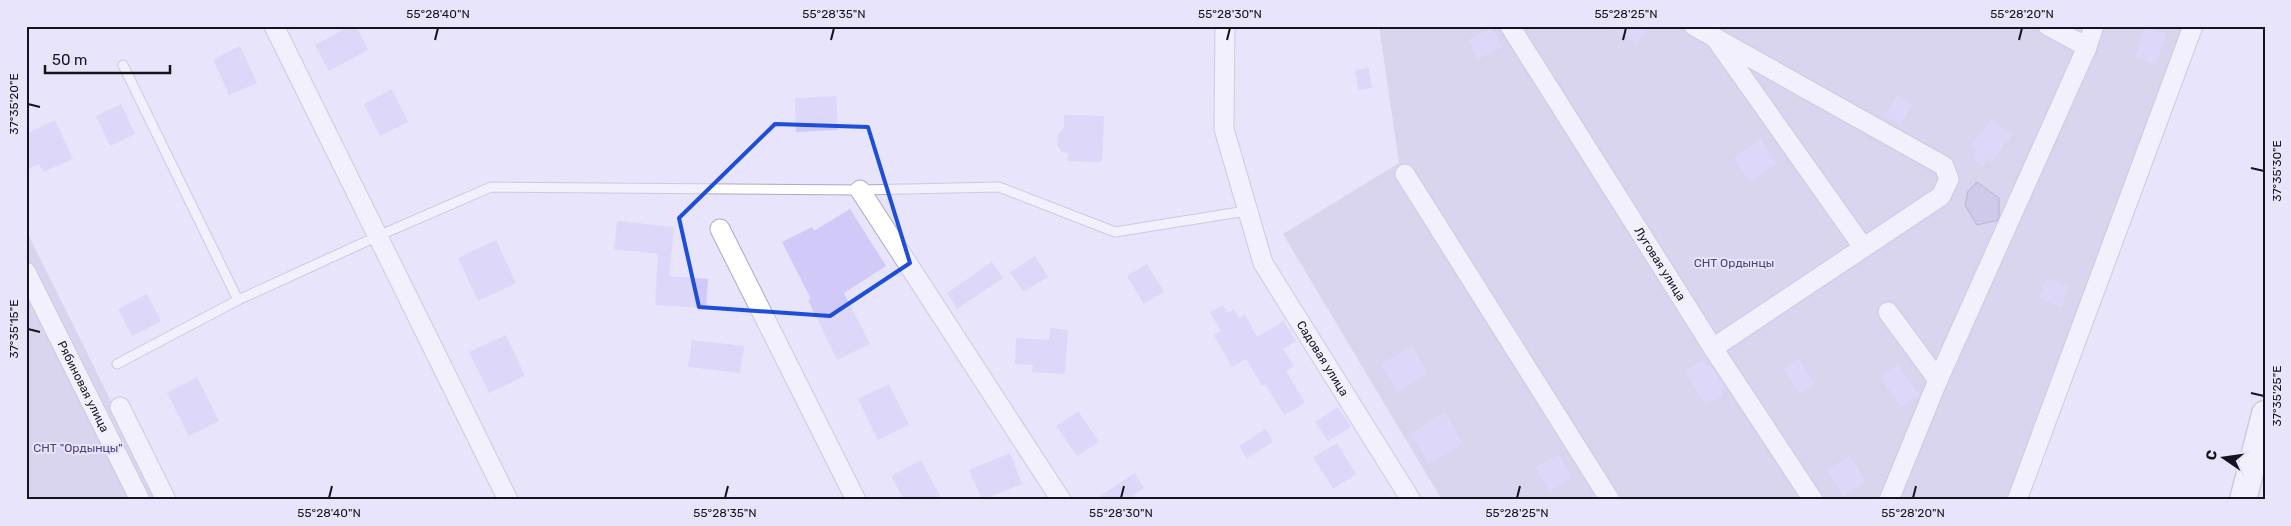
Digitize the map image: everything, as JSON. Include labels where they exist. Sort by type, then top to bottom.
[{"type":"street","points":[[274,26],[508,500]]},
{"type":"street","name":"Садовая улица","points":[[1225,26],[1224,129],[1246,211],[1263,263],[1410,500]]},
{"type":"street","name":"Луговая улица","points":[[1510,26],[1713,348],[1813,500]]},
{"type":"street","points":[[1694,26],[1944,166],[1949,179],[1941,196],[1713,348]]},
{"type":"street","points":[[2048,26],[2087,48]]},
{"type":"street","points":[[1889,500],[1938,380],[2087,48],[2094,26]]},
{"type":"street","points":[[2017,500],[2193,26]]},
{"type":"street","points":[[1715,38],[1864,247]]},
{"type":"street","points":[[1405,174],[1610,500]]},
{"type":"street","points":[[860,190],[1061,500]]},
{"type":"street","points":[[720,229],[856,500]]},
{"type":"street","name":"Рябиновая улица","points":[[26,272],[140,500]]},
{"type":"street","points":[[1888,312],[1938,380]]},
{"type":"street","points":[[120,407],[166,500]]},
{"type":"street","points":[[2243,500],[2260,455],[2265,414]]},
{"type":"lane","points":[[122,65],[238,300]]},
{"type":"lane","points":[[117,364],[238,300],[378,236],[491,188],[860,190],[999,187],[1115,232],[1246,211]]},
{"type":"highlighted area","points":[[775,124],[868,127],[910,263],[830,316],[699,307],[679,218]]},
{"type":"green space","name":"СНТ Ордынцы","points":[[1379,26],[2185,26],[2013,500],[1442,500],[1283,234],[1399,163]]},
{"type":"green space","name":"СНТ \"Ордынцы\"","points":[[26,230],[160,500],[26,500]]},
{"type":"shaded area","points":[[1977,182],[1999,198],[1999,220],[1977,225],[1965,205],[1968,191]]},
{"type":"building","points":[[350,26],[356,26],[368,50],[329,71],[315,45]]},
{"type":"building","points":[[1611,26],[1650,26],[1636,45]]},
{"type":"building","points":[[2145,27],[2166,34],[2156,64],[2135,57]]},
{"type":"building","points":[[1492,28],[1502,47],[1478,59],[1468,40]]},
{"type":"building","points":[[240,46],[257,83],[229,95],[213,59]]},
{"type":"building","points":[[1369,68],[1372,88],[1358,90],[1355,70]]},
{"type":"building","points":[[392,89],[408,122],[380,136],[364,104]]},
{"type":"building","points":[[1896,95],[1912,104],[1901,125],[1884,116]]},
{"type":"building","points":[[836,96],[838,130],[796,132],[795,98]]},
{"type":"building","points":[[121,104],[135,134],[110,146],[96,116]]},
{"type":"building","points":[[1064,115],[1104,116],[1102,162],[1067,161],[1068,153],[1062,152],[1057,145],[1058,134],[1064,128]]},
{"type":"building","points":[[1991,119],[2012,135],[1992,161],[1988,158],[1982,166],[1974,160],[1976,150],[1971,146]]},
{"type":"building","points":[[55,120],[73,159],[43,172],[39,164],[26,170],[26,134]]},
{"type":"building","points":[[1761,140],[1776,164],[1750,182],[1734,158]]},
{"type":"building","points":[[850,209],[886,266],[844,293],[870,344],[837,360],[808,300],[811,299],[782,242],[812,227],[814,231]]},
{"type":"building","points":[[617,221],[674,227],[669,276],[708,279],[706,308],[655,305],[658,254],[614,249]]},
{"type":"building","points":[[496,240],[516,283],[478,301],[458,258]]},
{"type":"building","points":[[1035,256],[1048,277],[1023,292],[1010,272]]},
{"type":"building","points":[[992,262],[1003,278],[957,309],[947,293]]},
{"type":"building","points":[[1147,264],[1164,292],[1144,304],[1127,276]]},
{"type":"building","points":[[2047,278],[2069,287],[2061,307],[2039,298]]},
{"type":"building","points":[[147,294],[161,321],[132,336],[118,309]]},
{"type":"building","points":[[1223,305],[1227,313],[1234,309],[1239,318],[1245,314],[1257,337],[1284,321],[1296,341],[1283,349],[1294,366],[1286,371],[1305,403],[1284,415],[1265,384],[1262,386],[1246,359],[1232,367],[1214,335],[1221,331],[1210,312]]},
{"type":"building","points":[[1050,328],[1068,330],[1065,374],[1032,372],[1033,365],[1015,364],[1016,338],[1049,340]]},
{"type":"building","points":[[506,335],[525,376],[489,393],[469,352]]},
{"type":"building","points":[[692,340],[744,346],[740,373],[688,367]]},
{"type":"building","points":[[1412,346],[1428,374],[1397,392],[1381,364]]},
{"type":"building","points":[[1799,358],[1814,384],[1799,394],[1784,368]]},
{"type":"building","points":[[1703,360],[1707,367],[1710,365],[1725,387],[1720,390],[1723,394],[1705,405],[1685,370]]},
{"type":"building","points":[[1898,365],[1919,395],[1901,407],[1881,378]]},
{"type":"building","points":[[197,377],[219,421],[189,436],[167,393]]},
{"type":"building","points":[[889,384],[909,425],[878,440],[858,399]]},
{"type":"building","points":[[1338,407],[1351,427],[1328,441],[1315,422]]},
{"type":"building","points":[[1078,411],[1099,442],[1077,456],[1056,426]]},
{"type":"building","points":[[1444,413],[1463,443],[1429,464],[1411,434]]},
{"type":"building","points":[[1266,429],[1273,442],[1247,458],[1239,446]]},
{"type":"building","points":[[1337,443],[1356,474],[1333,489],[1313,457]]},
{"type":"building","points":[[1010,453],[1022,484],[982,500],[969,470]]},
{"type":"building","points":[[1559,455],[1572,478],[1549,491],[1536,467]]},
{"type":"building","points":[[1849,456],[1866,482],[1843,496],[1827,470]]},
{"type":"building","points":[[921,460],[942,500],[904,500],[891,476]]},
{"type":"building","points":[[1135,473],[1144,488],[1133,495],[1136,500],[1093,500]]}]
